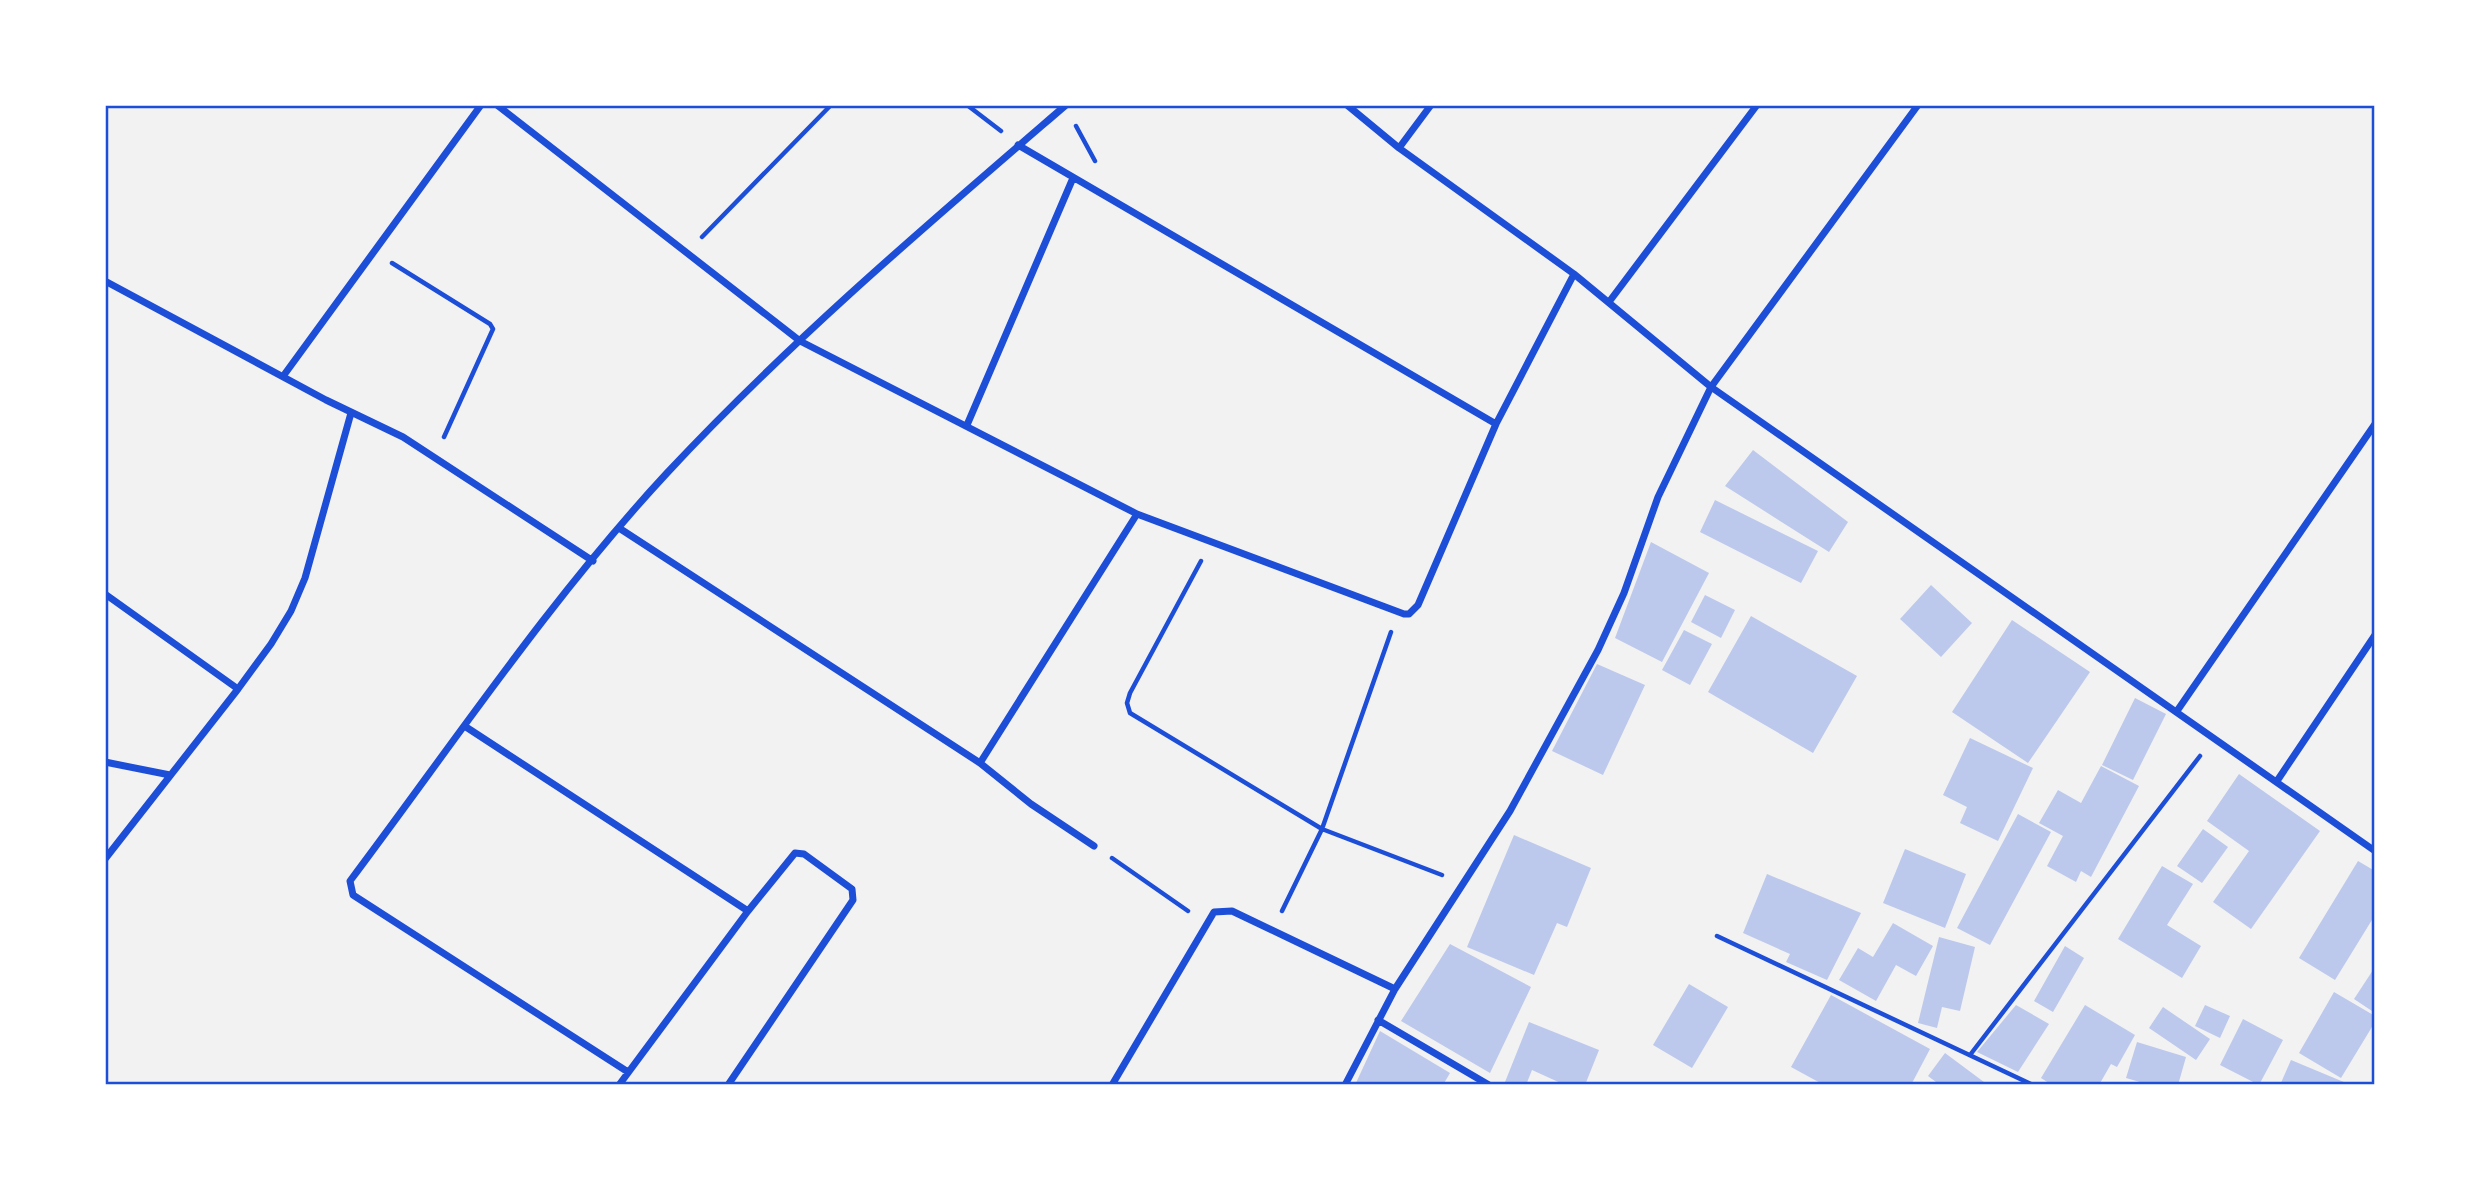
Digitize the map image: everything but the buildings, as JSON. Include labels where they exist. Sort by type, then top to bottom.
[{"type":"street","points":[[284,375],[481,105]]},
{"type":"street","points":[[497,105],[800,341],[1137,514],[1398,613],[1409,614],[1418,605],[1496,424],[1574,274]]},
{"type":"street","points":[[628,1072],[351,892],[350,881],[593,561],[667,474],[800,341],[1065,105]]},
{"type":"street","points":[[1347,105],[1399,148],[1574,274],[1711,387],[2375,851]]},
{"type":"street","points":[[1399,148],[1431,105]]},
{"type":"street","points":[[1609,302],[1757,105]]},
{"type":"street","points":[[1345,1085],[1395,989],[1510,811],[1598,650],[1624,593],[1658,497],[1711,387],[1918,105]]},
{"type":"street","points":[[1018,145],[1496,424]]},
{"type":"street","points":[[967,425],[1073,178]]},
{"type":"street","points":[[105,281],[436,456],[593,561]]},
{"type":"street","points":[[105,859],[271,644],[305,578],[351,413]]},
{"type":"street","points":[[2177,711],[2375,424]]},
{"type":"street","points":[[979,763],[1137,514]]},
{"type":"street","points":[[619,528],[979,763],[1031,804],[1094,846]]},
{"type":"street","points":[[105,594],[238,689]]},
{"type":"street","points":[[2277,781],[2375,635]]},
{"type":"street","points":[[466,727],[748,911]]},
{"type":"street","points":[[105,762],[170,775]]},
{"type":"street","points":[[619,1085],[748,911],[795,853],[804,855],[852,890],[853,900],[728,1085]]},
{"type":"street","points":[[1112,1085],[1214,912],[1223,909],[1395,989]]},
{"type":"street","points":[[1378,1020],[1489,1085]]},
{"type":"path","points":[[686,253],[831,105]]},
{"type":"path","points":[[967,105],[1018,145]]},
{"type":"path","points":[[1065,105],[1119,205]]},
{"type":"path","points":[[373,251],[490,324],[493,329],[436,456]]},
{"type":"path","points":[[1211,544],[1130,694],[1127,703],[1130,713],[1322,830],[1465,884]]},
{"type":"path","points":[[1273,931],[1322,830],[1398,613]]},
{"type":"path","points":[[1970,1055],[2214,737]]},
{"type":"path","points":[[1094,846],[1206,923]]},
{"type":"path","points":[[1717,936],[2033,1085]]}]
